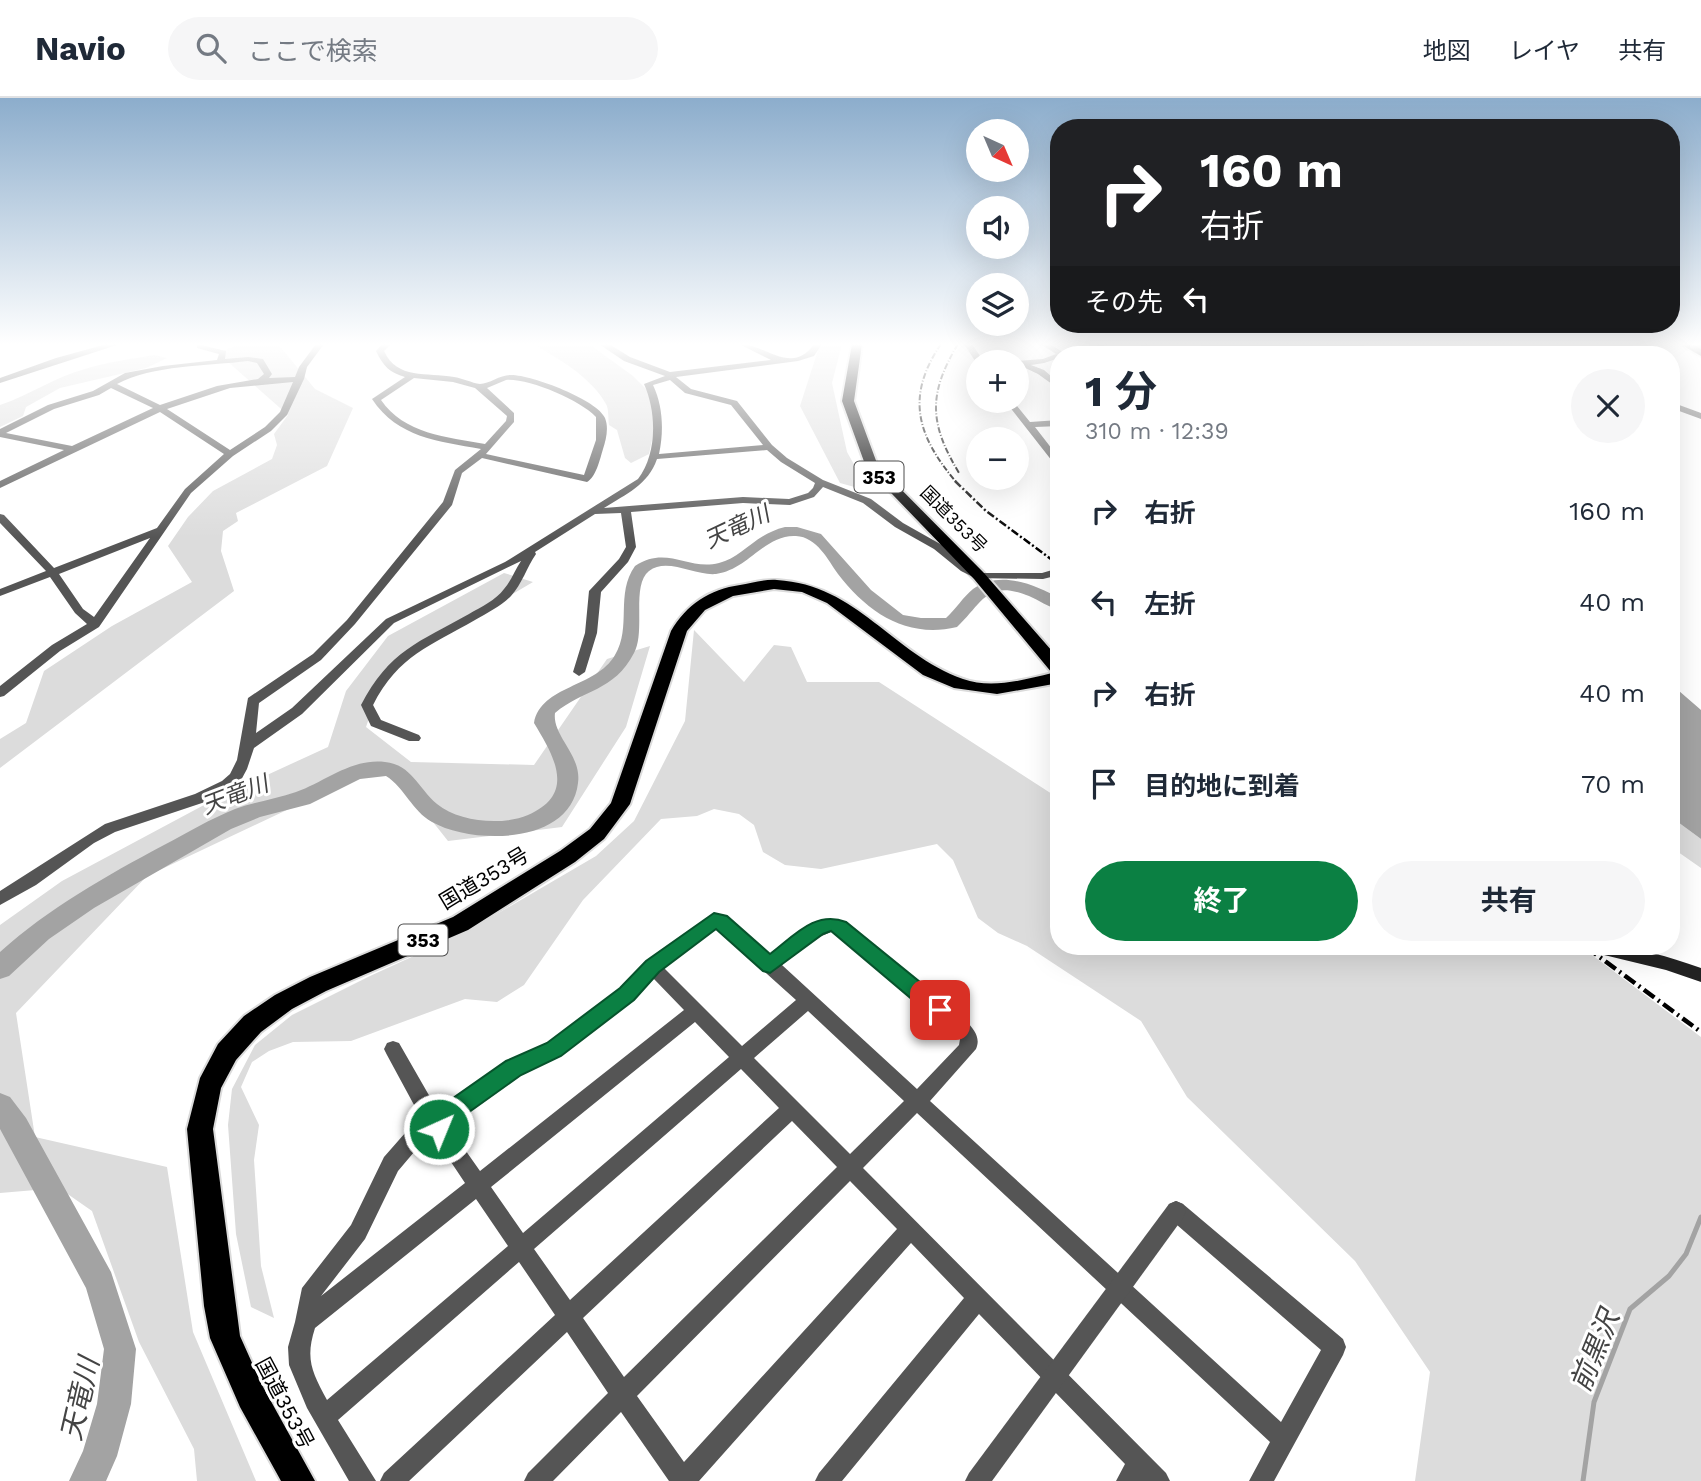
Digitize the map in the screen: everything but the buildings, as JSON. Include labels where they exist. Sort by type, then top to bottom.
[{"type":"highway","name":"国道353号","points":[[851,409],[872,467],[986,585],[1050,660]]},
{"type":"highway","name":"国道353号","points":[[299,1481],[236,1366],[225,1338],[219,1306],[201,1129],[202,1107],[209,1084],[237,1039],[285,1000],[333,977],[432,937],[524,884],[596,836],[613,817],[620,804],[679,632],[697,607],[720,595],[775,584],[820,591],[843,604],[925,669],[959,684],[1011,688],[1050,679]]},
{"type":"main road","points":[[1633,955],[1701,975]]},
{"type":"street","points":[[0,433],[48,409]]},
{"type":"street","points":[[0,485],[161,409],[230,454]]},
{"type":"street","points":[[0,693],[56,648],[95,624],[188,491],[230,454],[268,429],[286,409]]},
{"type":"street","points":[[382,409],[415,433],[587,479],[602,434],[600,417],[592,409]]},
{"type":"street","points":[[0,899],[41,874],[88,838],[120,823],[206,795],[229,784],[236,776],[248,746],[253,701],[317,657],[351,622],[448,503],[458,472],[484,451],[510,422],[511,415],[501,409]]},
{"type":"street","points":[[248,746],[297,711],[390,621],[488,576],[541,542],[594,513],[648,474],[658,428],[655,409]]},
{"type":"street","points":[[738,409],[769,447],[820,482],[867,501],[899,525],[938,547],[986,585],[1050,573]]},
{"type":"street","points":[[1681,409],[1701,416]]},
{"type":"street","points":[[1019,413],[1050,452]]},
{"type":"street","points":[[1029,425],[1050,424]]},
{"type":"street","points":[[0,433],[75,449]]},
{"type":"street","points":[[652,457],[769,447]]},
{"type":"street","points":[[594,513],[743,500],[790,502],[811,495],[818,489],[820,482]]},
{"type":"street","points":[[579,672],[591,633],[595,590],[624,560],[631,547],[626,510]]},
{"type":"street","points":[[0,517],[53,573],[79,611],[95,624]]},
{"type":"street","points":[[0,593],[162,530]]},
{"type":"street","points":[[414,738],[376,723],[367,705],[376,682],[411,649],[508,594],[521,567],[541,542]]},
{"type":"street","points":[[910,1229],[683,1481],[477,1186],[441,1133],[439,1122],[513,1068],[554,1050],[627,994],[653,967],[714,920],[720,922],[770,965],[1284,1440]]},
{"type":"street","points":[[536,1481],[917,1101],[970,1043],[968,1035],[960,1027],[840,927],[831,924],[817,929],[770,965]]},
{"type":"street","points":[[653,967],[1053,1376],[1133,1472],[1158,1481]]},
{"type":"street","points":[[324,1417],[808,1000]]},
{"type":"street","points":[[306,1322],[696,1011]]},
{"type":"street","points":[[364,1481],[352,1467],[324,1417],[297,1353],[306,1322],[309,1294],[358,1232],[391,1164],[431,1117],[393,1049]]},
{"type":"street","points":[[392,1481],[792,1108]]},
{"type":"street","points":[[977,1481],[1176,1211],[1335,1347],[1261,1481]]},
{"type":"street","points":[[827,1481],[978,1298]]},
{"type":"shaded area","points":[[0,409],[25,409],[23,416],[0,427]]},
{"type":"shaded area","points":[[281,409],[353,409],[327,466],[236,513],[238,521],[223,531],[221,551],[234,591],[0,768],[0,739],[26,723],[44,671],[112,626],[192,582],[168,546],[188,517],[213,491],[272,459],[277,445],[274,434],[288,415]]},
{"type":"shaded area","points":[[607,409],[652,409],[655,426],[649,454],[631,463],[625,458],[617,430],[609,425]]},
{"type":"shaded area","points":[[801,409],[838,409],[847,452],[869,491],[840,483]]},
{"type":"shaded area","points":[[504,573],[533,582],[386,668],[366,727],[411,762],[534,765],[607,659],[650,646],[626,727],[562,827],[448,841],[406,788],[378,767],[147,876],[16,1013],[35,1137],[167,1167],[193,1332],[256,1481],[197,1481],[194,1449],[139,1342],[92,1211],[59,1188],[0,1193],[0,925],[62,881],[219,797],[328,747],[346,691],[388,636]]},
{"type":"shaded area","points":[[694,630],[744,682],[774,645],[791,647],[807,682],[879,682],[1050,793],[1050,955],[1592,955],[1701,1037],[1701,1481],[1415,1481],[1430,1372],[1355,1261],[1187,1097],[1141,1021],[1027,946],[998,933],[978,918],[953,860],[937,844],[821,869],[785,865],[763,852],[754,825],[739,814],[714,809],[697,816],[661,819],[583,900],[524,985],[497,1002],[465,999],[351,1041],[293,1042],[269,1051],[252,1062],[241,1087],[259,1125],[254,1160],[261,1266],[274,1318],[251,1307],[236,1234],[228,1125],[232,1089],[255,1045],[292,1015],[466,932],[596,856],[634,821],[685,721]]},
{"type":"shaded area","points":[[1680,692],[1701,710],[1701,839],[1680,824]]},
{"type":"shaded area","points":[[1680,824],[1701,839],[1701,868],[1680,853]]},
{"type":"waterway","name":"天竜川","points":[[0,968],[63,916],[132,873],[224,823],[257,810],[303,798],[363,770],[393,771],[405,780],[431,811],[467,826],[509,828],[542,818],[564,797],[568,786],[562,754],[544,723],[546,711],[554,704],[602,680],[619,663],[631,637],[631,597],[635,577],[649,564],[667,561],[703,568],[721,568],[730,565],[776,534],[797,531],[807,533],[822,542],[865,593],[889,614],[903,621],[921,624],[951,623],[977,594],[999,585],[1021,587],[1050,600]]},
{"type":"waterway","name":"天竜川","points":[[0,1106],[16,1128],[100,1283],[120,1349],[114,1404],[99,1456],[87,1481]]},
{"type":"waterway","name":"前黒沢","points":[[1583,1481],[1594,1402],[1630,1309],[1669,1276],[1686,1254],[1701,1217]]},
{"type":"railway","points":[[920,409],[925,432],[933,449],[957,483]]},
{"type":"railway","points":[[936,409],[942,439],[959,473]]},
{"type":"railway","points":[[957,483],[986,511],[1050,558]]},
{"type":"railway","points":[[1597,955],[1701,1032]]},
{"type":"route","points":[[439,1129],[439,1122],[444,1117],[513,1068],[554,1050],[627,994],[653,967],[714,920],[720,922],[770,965],[824,925],[840,927],[940,1010]]}]
